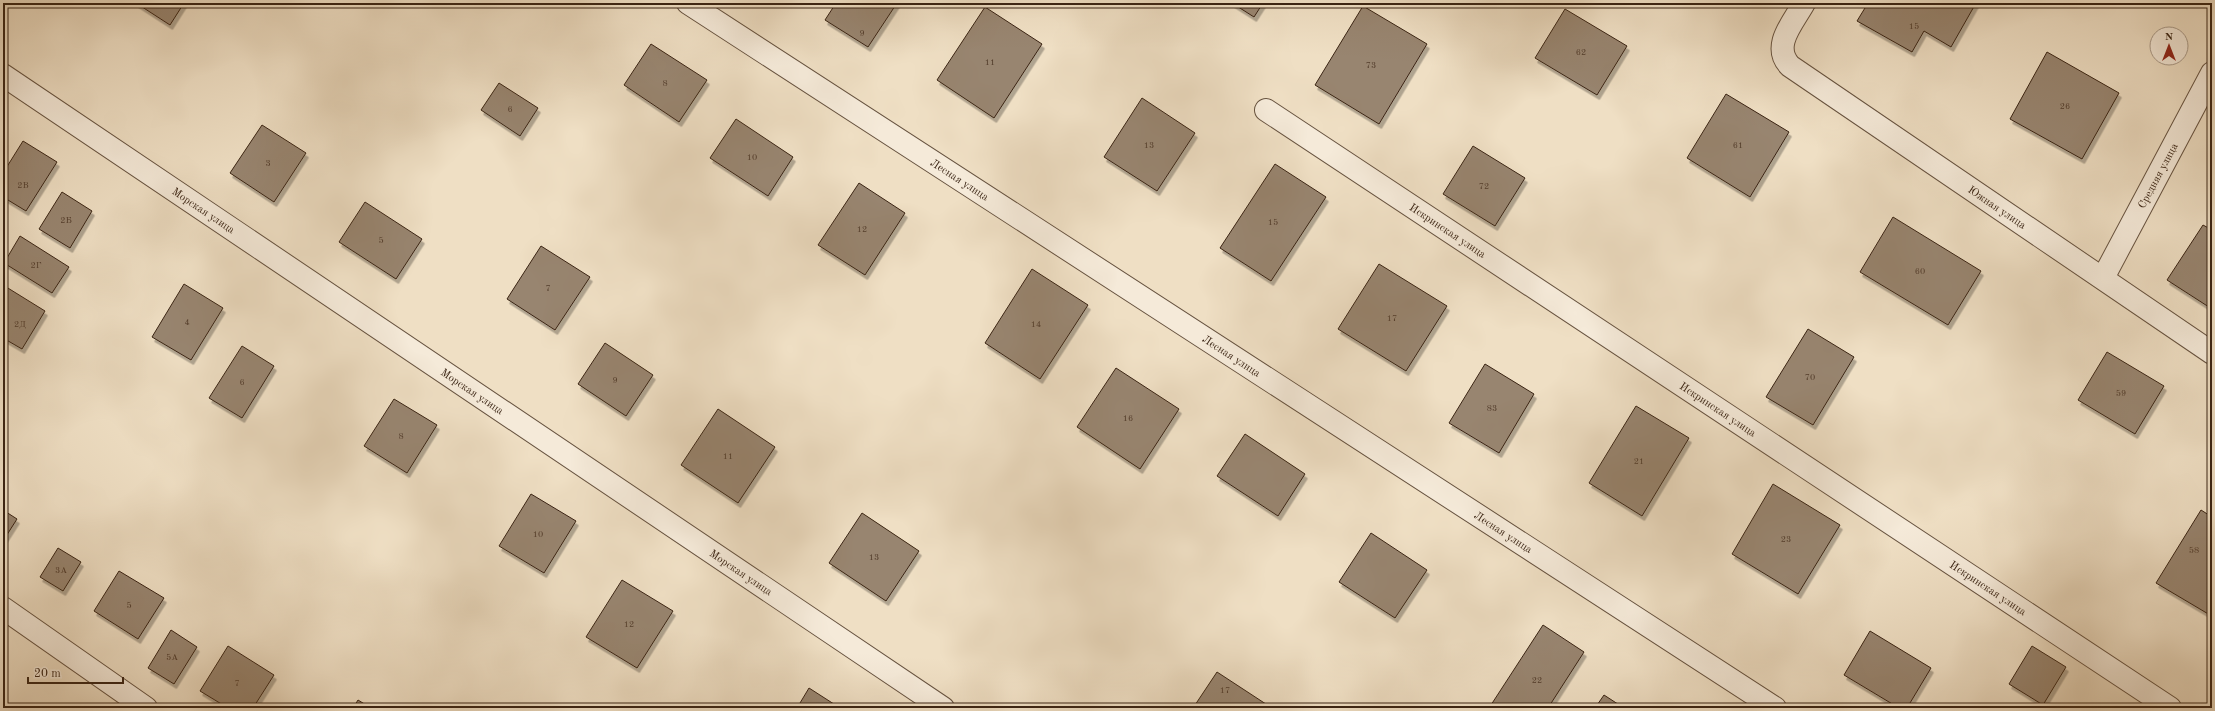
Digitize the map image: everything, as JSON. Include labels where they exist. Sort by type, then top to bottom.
[{"type":"street","name":"Лесная улица","points":[[688,3],[1775,708]]},
{"type":"street","name":"Южная улица","points":[[1804,3],[1781,47],[1783,59],[1790,66],[2212,353]]},
{"type":"street","name":"Средняя улица","points":[[2103,278],[2212,73]]},
{"type":"street","name":"Морская улица","points":[[3,75],[943,708]]},
{"type":"street","name":"Искринская улица","points":[[1266,110],[2170,708]]},
{"type":"street","points":[[3,608],[146,708]]},
{"type":"building","points":[[136,3],[184,3],[170,25]]},
{"type":"building","points":[[836,3],[897,3],[868,47],[825,20]]},
{"type":"building","points":[[1232,3],[1263,3],[1254,17]]},
{"type":"building","points":[[1868,3],[1976,3],[1951,47],[1924,31],[1912,52],[1857,21]]},
{"type":"building","points":[[1363,6],[1427,44],[1379,124],[1315,85]]},
{"type":"building","points":[[985,7],[1042,44],[994,118],[937,80]]},
{"type":"building","points":[[1565,9],[1627,46],[1597,95],[1535,58]]},
{"type":"building","points":[[651,44],[707,80],[679,122],[624,85]]},
{"type":"building","points":[[2047,52],[2119,93],[2082,159],[2010,119]]},
{"type":"building","points":[[499,83],[538,108],[520,136],[481,110]]},
{"type":"building","points":[[1726,94],[1789,132],[1750,197],[1687,158]]},
{"type":"building","points":[[1142,98],[1195,133],[1157,191],[1104,157]]},
{"type":"building","points":[[736,119],[793,157],[768,196],[710,158]]},
{"type":"building","points":[[262,125],[306,153],[274,202],[230,173]]},
{"type":"building","points":[[23,141],[57,162],[26,211],[3,197],[3,173]]},
{"type":"building","points":[[1473,146],[1525,178],[1495,226],[1443,194]]},
{"type":"building","points":[[1275,164],[1326,197],[1271,281],[1220,248]]},
{"type":"building","points":[[859,183],[905,213],[865,275],[818,245]]},
{"type":"building","points":[[62,192],[92,211],[70,248],[39,229]]},
{"type":"building","points":[[365,202],[422,239],[396,279],[339,242]]},
{"type":"building","points":[[1893,217],[1981,271],[1948,325],[1860,272]]},
{"type":"building","points":[[2203,225],[2212,230],[2212,309],[2167,280]]},
{"type":"building","points":[[20,236],[69,267],[52,293],[4,263]]},
{"type":"building","points":[[541,246],[590,277],[555,330],[507,299]]},
{"type":"building","points":[[1379,264],[1447,306],[1406,371],[1338,329]]},
{"type":"building","points":[[1032,269],[1088,305],[1040,379],[985,343]]},
{"type":"building","points":[[184,284],[223,308],[191,360],[152,337]]},
{"type":"building","points":[[3,285],[45,311],[22,349],[3,338]]},
{"type":"building","points":[[1808,329],[1854,357],[1813,425],[1766,397]]},
{"type":"building","points":[[605,343],[653,375],[626,416],[578,384]]},
{"type":"building","points":[[242,346],[274,366],[242,418],[209,398]]},
{"type":"building","points":[[2107,352],[2164,386],[2135,434],[2078,400]]},
{"type":"building","points":[[1485,364],[1534,394],[1499,453],[1449,423]]},
{"type":"building","points":[[1116,368],[1179,409],[1140,469],[1077,427]]},
{"type":"building","points":[[394,399],[437,425],[407,473],[364,446]]},
{"type":"building","points":[[1636,406],[1689,438],[1642,516],[1589,483]]},
{"type":"building","points":[[718,409],[775,447],[738,503],[681,465]]},
{"type":"building","points":[[1245,434],[1305,474],[1278,516],[1217,476]]},
{"type":"building","points":[[1773,484],[1840,525],[1798,594],[1732,554]]},
{"type":"building","points":[[531,494],[576,521],[544,573],[499,546]]},
{"type":"building","points":[[3,510],[17,519],[3,541]]},
{"type":"building","points":[[2201,510],[2212,517],[2212,613],[2210,615],[2156,583]]},
{"type":"building","points":[[862,513],[919,551],[886,601],[829,563]]},
{"type":"building","points":[[1371,533],[1427,570],[1395,618],[1339,582]]},
{"type":"building","points":[[58,548],[81,562],[63,591],[40,577]]},
{"type":"building","points":[[119,571],[164,598],[138,639],[94,611]]},
{"type":"building","points":[[622,580],[673,611],[637,668],[586,637]]},
{"type":"building","points":[[1543,625],[1584,652],[1548,708],[1489,708]]},
{"type":"building","points":[[171,630],[197,647],[174,684],[148,668]]},
{"type":"building","points":[[1870,631],[1931,668],[1907,708],[1899,708],[1844,675]]},
{"type":"building","points":[[228,646],[274,675],[253,708],[228,708],[200,691]]},
{"type":"building","points":[[2032,646],[2066,667],[2043,705],[2009,684]]},
{"type":"building","points":[[1217,672],[1272,708],[1193,708]]},
{"type":"building","points":[[809,688],[837,706],[836,708],[797,708]]},
{"type":"building","points":[[1604,695],[1624,708],[1595,708]]},
{"type":"building","points":[[358,700],[371,708],[353,708]]}]
